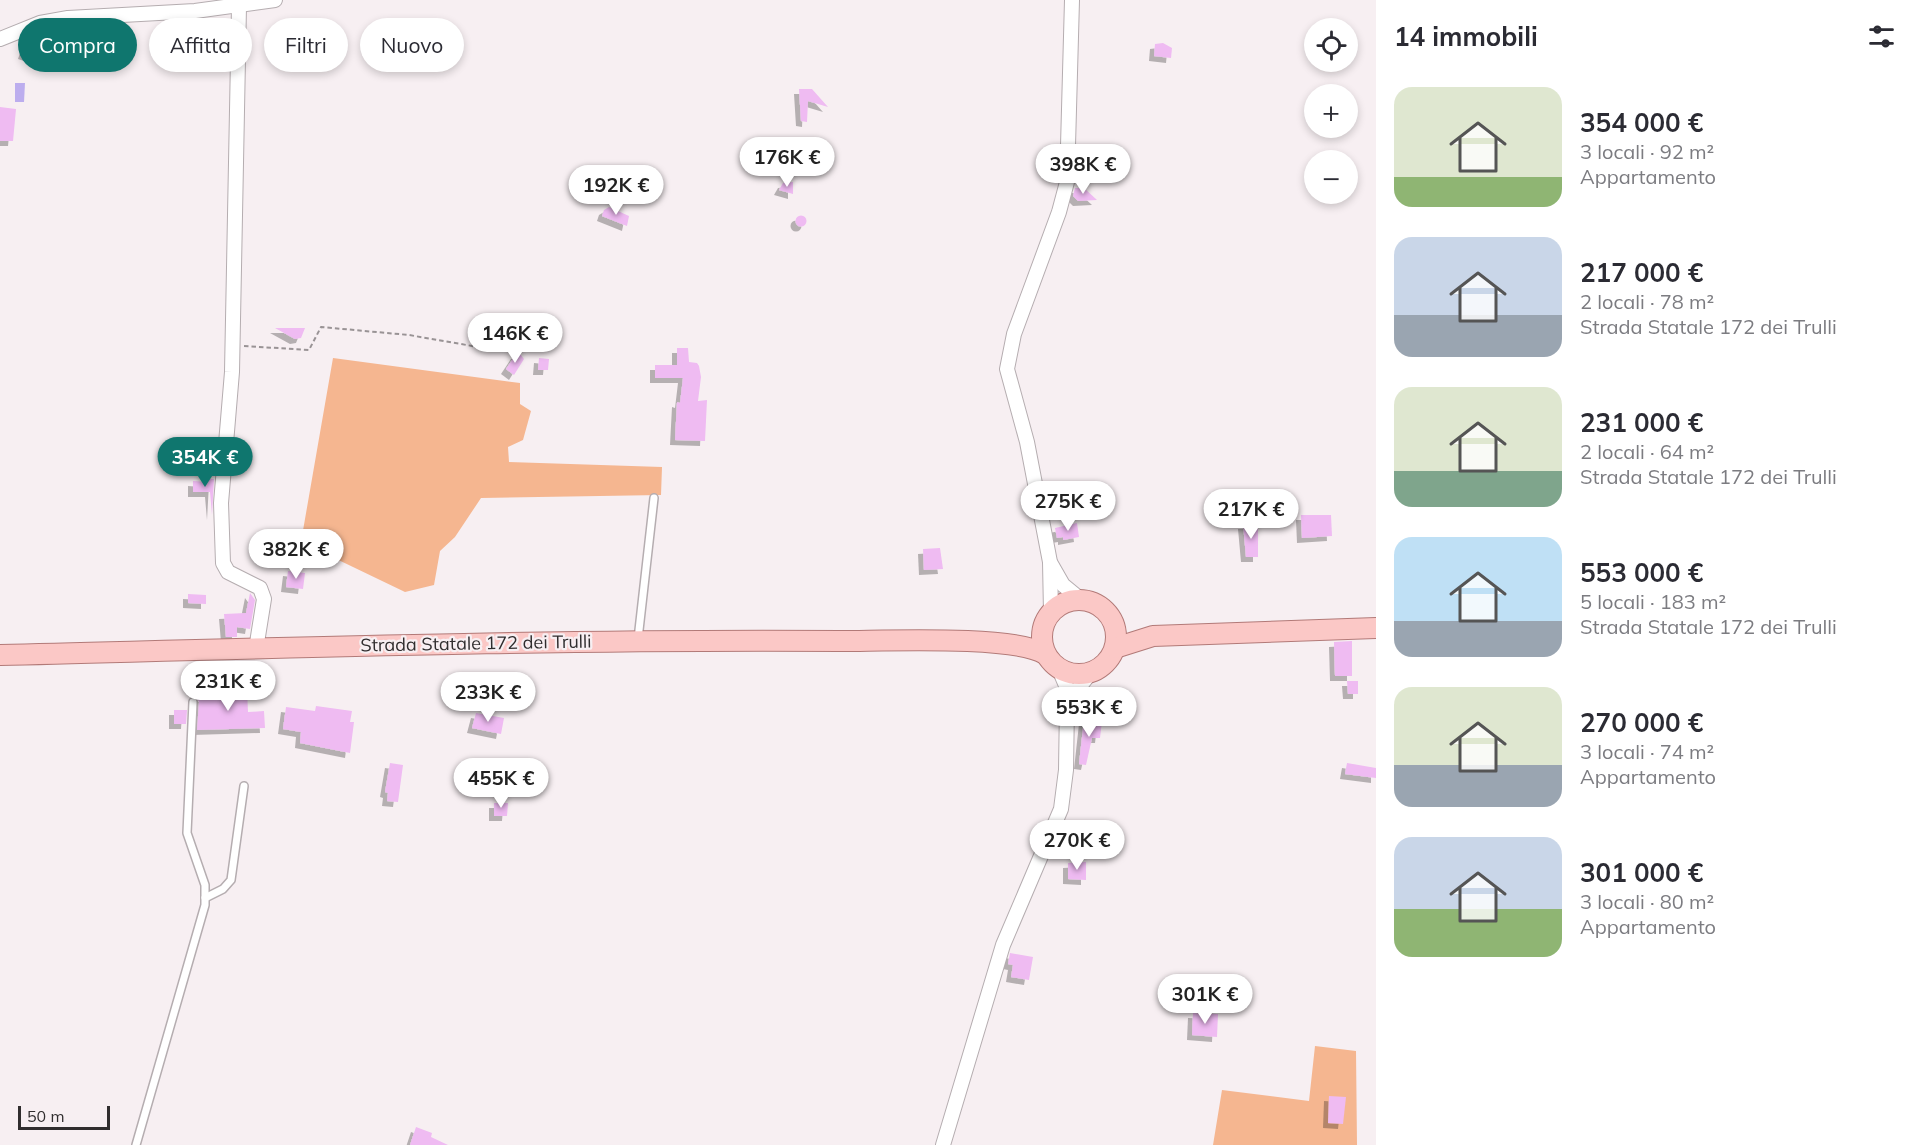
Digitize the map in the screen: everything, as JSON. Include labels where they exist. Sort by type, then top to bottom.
[{"type":"main road","name":"Strada Statale 172 dei Trulli","points":[[952,642],[1023,632],[1047,617],[1060,604],[1080,599]]},
{"type":"main road","points":[[1059,669],[1079,674],[1091,672],[1105,664],[1114,648],[1116,636],[1114,623],[1103,609],[1080,599]]},
{"type":"main road","points":[[1045,654],[1042,634],[1047,617]]},
{"type":"main road","points":[[1114,623],[1153,636]]},
{"type":"main road","points":[[1114,648],[1153,636],[1376,628]]},
{"type":"main road","name":"Strada Statale 172 dei Trulli","points":[[0,655],[638,639],[952,642],[1022,645],[1045,654],[1059,669]]},
{"type":"street","points":[[0,39],[40,23],[68,18],[195,11],[275,0]]},
{"type":"street","points":[[1047,617],[1050,562],[1027,442],[1007,362],[1014,334],[1059,212],[1067,182],[1072,0]]},
{"type":"street","points":[[239,6],[232,345],[221,503],[223,563],[228,572],[260,588],[264,599],[256,649]]},
{"type":"street","points":[[1050,562],[1064,585],[1080,599]]},
{"type":"street","points":[[943,1145],[1003,945],[1061,809],[1068,725],[1067,687],[1059,669]]},
{"type":"street","points":[[1068,725],[1078,689],[1091,672]]},
{"type":"lane","points":[[638,639],[654,498]]},
{"type":"lane","points":[[136,1145],[205,898],[205,885],[187,833],[193,702]]},
{"type":"lane","points":[[205,898],[223,889],[231,880],[244,786]]},
{"type":"path","points":[[232,345],[309,350],[321,327],[409,335],[478,347]]},
{"type":"shaded area","points":[[15,83],[25,83],[24,102],[15,102]]},
{"type":"shaded area","points":[[333,358],[520,383],[520,404],[531,411],[523,440],[508,447],[509,462],[662,467],[661,495],[481,498],[455,537],[440,551],[434,585],[405,592],[301,542]]},
{"type":"shaded area","points":[[1315,1046],[1356,1051],[1357,1145],[1213,1145],[1222,1090],[1309,1101]]},
{"type":"building","points":[[1163,43],[1172,48],[1171,58],[1154,56],[1155,44]]},
{"type":"building","points":[[799,89],[812,89],[828,107],[808,101],[807,122],[801,121]]},
{"type":"building","points":[[0,107],[16,109],[13,141],[0,141]]},
{"type":"building","points":[[793,182],[793,194],[779,190],[783,183]]},
{"type":"building","points":[[1075,188],[1084,188],[1097,200],[1078,201],[1073,196]]},
{"type":"building","points":[[609,207],[629,216],[627,226],[602,216],[604,210]]},
{"type":"building","points":[[801,215],[807,221],[801,227],[795,221]]},
{"type":"building","points":[[275,328],[305,328],[301,338],[295,339]]},
{"type":"building","points":[[677,348],[688,348],[689,362],[697,363],[699,366],[701,377],[698,401],[707,400],[705,441],[675,440],[677,402],[680,403],[683,378],[655,378],[655,365],[677,365]]},
{"type":"building","points":[[516,354],[520,354],[524,359],[514,375],[506,369]]},
{"type":"building","points":[[539,358],[549,359],[548,370],[538,370]]},
{"type":"building","points":[[207,479],[214,479],[212,515],[210,492],[193,492],[193,481],[207,482]]},
{"type":"building","points":[[1301,515],[1331,515],[1332,536],[1302,538]]},
{"type":"building","points":[[1077,523],[1079,537],[1063,540],[1063,537],[1057,538],[1055,528]]},
{"type":"building","points":[[1243,524],[1258,524],[1258,557],[1246,557]]},
{"type":"building","points":[[940,548],[943,569],[924,570],[923,549]]},
{"type":"building","points":[[288,571],[305,573],[303,589],[286,587]]},
{"type":"building","points":[[250,593],[255,600],[250,629],[237,627],[237,637],[226,637],[224,614],[246,613]]},
{"type":"building","points":[[188,594],[206,595],[206,604],[188,603]]},
{"type":"building","points":[[1352,641],[1352,676],[1335,676],[1334,642]]},
{"type":"building","points":[[1347,681],[1358,681],[1358,694],[1348,694]]},
{"type":"building","points":[[247,689],[248,712],[264,711],[265,728],[197,730],[199,702],[196,697],[216,697],[215,690]]},
{"type":"building","points":[[316,706],[352,711],[350,722],[354,722],[350,753],[300,743],[301,732],[283,729],[286,707],[315,711]]},
{"type":"building","points":[[174,710],[187,710],[186,724],[174,724]]},
{"type":"building","points":[[476,713],[504,718],[501,734],[472,728]]},
{"type":"building","points":[[1084,719],[1102,721],[1100,738],[1092,738],[1086,765],[1079,764]]},
{"type":"building","points":[[390,763],[403,765],[398,802],[387,801],[388,793],[385,792]]},
{"type":"building","points":[[1347,763],[1376,768],[1376,778],[1345,774]]},
{"type":"building","points":[[494,803],[508,803],[507,816],[494,816]]},
{"type":"building","points":[[1086,862],[1086,880],[1068,879],[1068,863]]},
{"type":"building","points":[[1010,953],[1033,957],[1029,980],[1011,977],[1013,965],[1008,964]]},
{"type":"building","points":[[1193,1013],[1218,1014],[1217,1037],[1192,1035]]},
{"type":"building","points":[[1329,1096],[1346,1097],[1343,1124],[1328,1123]]},
{"type":"building","points":[[416,1127],[432,1133],[431,1137],[448,1145],[410,1145]]}]
